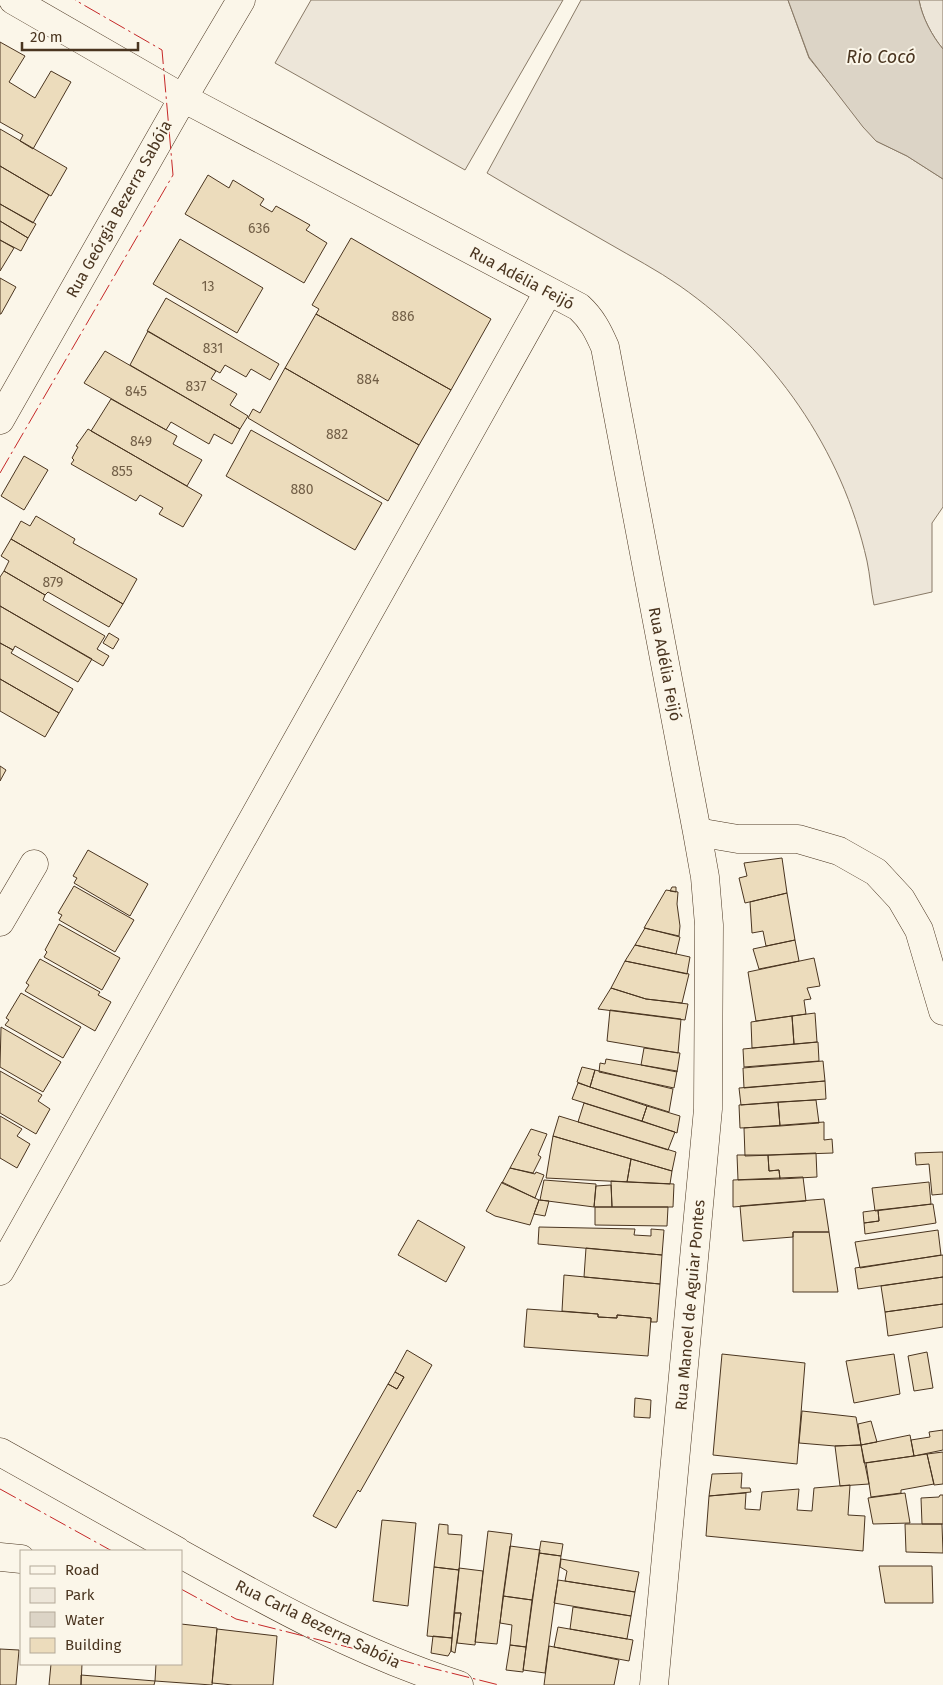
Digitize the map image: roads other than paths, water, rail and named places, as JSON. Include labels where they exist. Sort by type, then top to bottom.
[{"type":"street","name":"Rua Adélia Feijó","points":[[13,0],[182,98],[579,307],[589,316],[605,346],[697,832],[705,877],[709,925]]},
{"type":"street","name":"Rua Geórgia Bezerra Sabóia","points":[[0,420],[182,98],[241,0]]},
{"type":"street","points":[[0,1271],[548,292]]},
{"type":"street","points":[[697,832],[738,839],[798,839],[839,851],[876,872],[901,899],[919,930],[943,1011]]},
{"type":"street","points":[[0,922],[34,864]]},
{"type":"street","name":"Rua Manoel de Aguiar Pontes","points":[[654,1685],[708,1110],[709,925]]},
{"type":"street","points":[[0,1452],[175,1550]]},
{"type":"street","name":"Rua Carla Bezerra Sabóia","points":[[182,1555],[291,1614],[357,1645],[423,1673],[460,1685]]},
{"type":"street","points":[[0,1557],[20,1559]]},
{"type":"street","points":[[182,1573],[224,1577]]},
{"type":"water","name":"Rio Cocó","points":[[788,0],[919,0],[928,26],[943,49],[943,179],[907,156],[876,141],[863,127],[809,57]]}]
